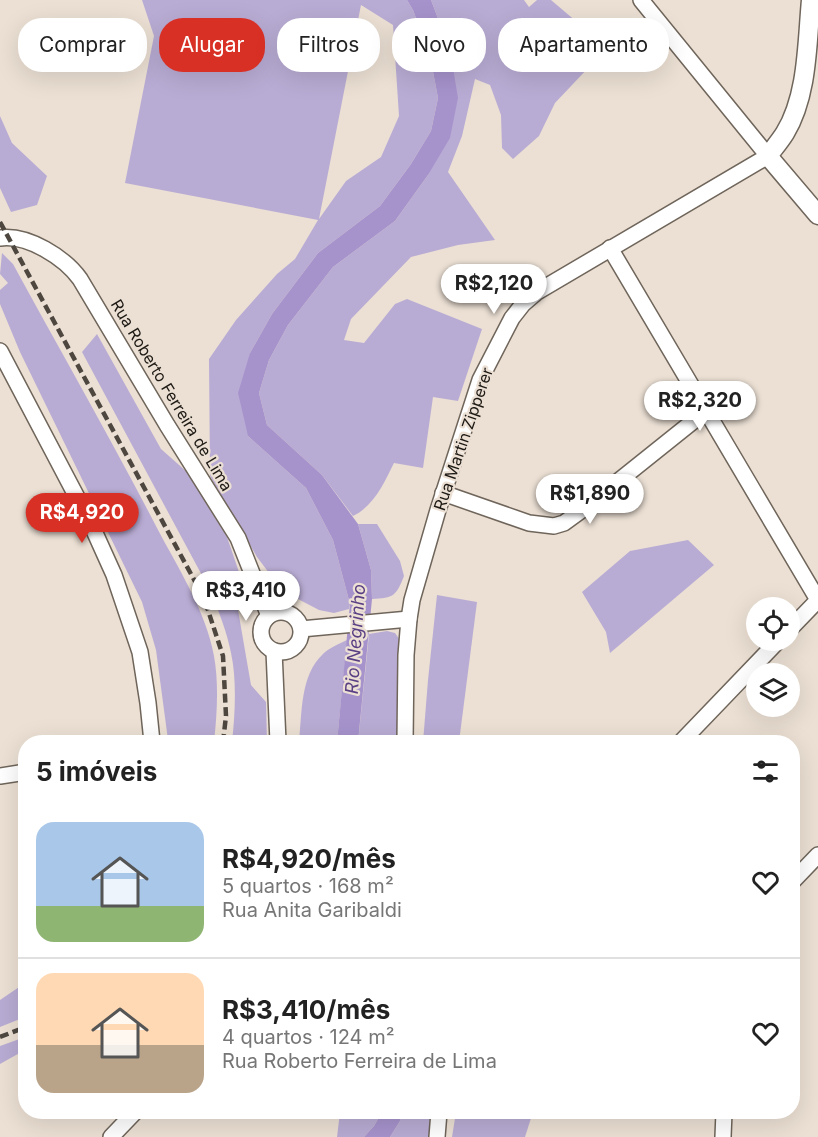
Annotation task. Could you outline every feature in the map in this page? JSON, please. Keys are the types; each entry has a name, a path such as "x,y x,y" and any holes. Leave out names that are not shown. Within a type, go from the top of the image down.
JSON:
{"street":[{"path":"640,0 818,215"},
{"name":"Rua Martin Zipperer","path":"405,735 406,655 412,600 443,493 480,380 512,318 537,292 768,156 785,132 798,101 806,55 811,0"},
{"name":"Rua Roberto Ferreira de Lima","path":"0,238 7,237 51,252 70,266 238,538 269,616"},
{"path":"610,248 818,600 800,619"},
{"path":"0,351 91,524 114,575 140,652 151,735"},
{"path":"443,493 529,523 554,526 564,523 706,411"},
{"path":"276,612 292,615 298,621 301,629 297,645 290,650 274,651 262,639 263,623 276,612"},
{"path":"301,629 409,619"},
{"path":"274,651 278,735"},
{"path":"688,735 768,651"},
{"path":"0,776 18,773"},
{"path":"800,874 818,855"},
{"path":"111,1137 128,1119"},
{"path":"437,1137 438,1119"},
{"path":"723,1137 724,1119"}],"shaded area":[{"path":"142,0 407,0 413,10 416,18 392,18 392,24 361,5 358,18 277,18 277,72 348,72 319,219 346,181 381,157 399,116 396,72 433,72 438,98 431,131 411,164 380,206 318,253 272,314 250,353 248,436 306,488 333,540 350,604 349,609 334,613 319,610 298,599 275,581 257,557 210,476 209,359 236,320 277,274 295,259 318,220 125,183 154,36"},
{"path":"431,0 524,0 529,7 537,0 551,0 572,18 498,18 498,72 584,72 555,103 539,136 513,159 502,148 501,115 490,85 475,79 462,136 448,172 495,240 458,245 411,257 351,319 344,340 364,343 395,304 407,299 482,329 458,401 433,397 423,468 394,463 373,500 353,516 322,475 267,425 259,393 269,360 288,325 333,267 395,221 428,175 446,72 486,72 486,18 438,18"},
{"path":"0,116 12,143 47,176 37,205 11,212 0,188"},
{"path":"2,253 13,264 198,606 210,639 216,667 215,735 167,735 156,650 142,602 20,352 0,304 0,290 8,283 0,274"},
{"path":"97,334 161,449 187,472 227,537 240,575 224,587 238,610 251,685 266,702 267,735 233,735 235,686 231,653 212,594 82,352"},
{"path":"358,524 377,524 400,561 404,576 399,588 390,597 372,599 371,570"},
{"path":"688,540 714,565 610,653 606,632 582,592 630,551"},
{"path":"437,595 477,602 460,735 424,735"},
{"path":"387,631 395,633 400,640 398,735 359,735 369,634"},
{"path":"347,640 338,735 300,735 304,695 310,673 315,663 334,646"},
{"path":"18,988 18,1020 0,1027 0,1000"},
{"path":"18,1040 18,1054 0,1064 0,1046"},
{"path":"339,1119 378,1119 364,1137 337,1137"},
{"path":"400,1119 431,1119 430,1137 390,1137"},
{"path":"455,1119 531,1119 525,1137 452,1137"}],"water":[{"path":"407,0 431,0 438,18 416,18"},
{"name":"Rio Negrinho","path":"433,72 454,72 458,98 450,138 428,175 395,221 333,267 288,325 269,360 259,393 267,425 322,475 358,524 371,570 372,599 359,735 338,735 350,604 333,540 306,488 248,436 238,393 250,353 272,314 318,253 380,206 411,164 431,131 438,98"},
{"path":"378,1119 400,1119 390,1137 364,1137"}],"railway":[{"path":"0,222 204,598 223,656 226,716 224,735"},
{"path":"0,1037 18,1030"}]}
